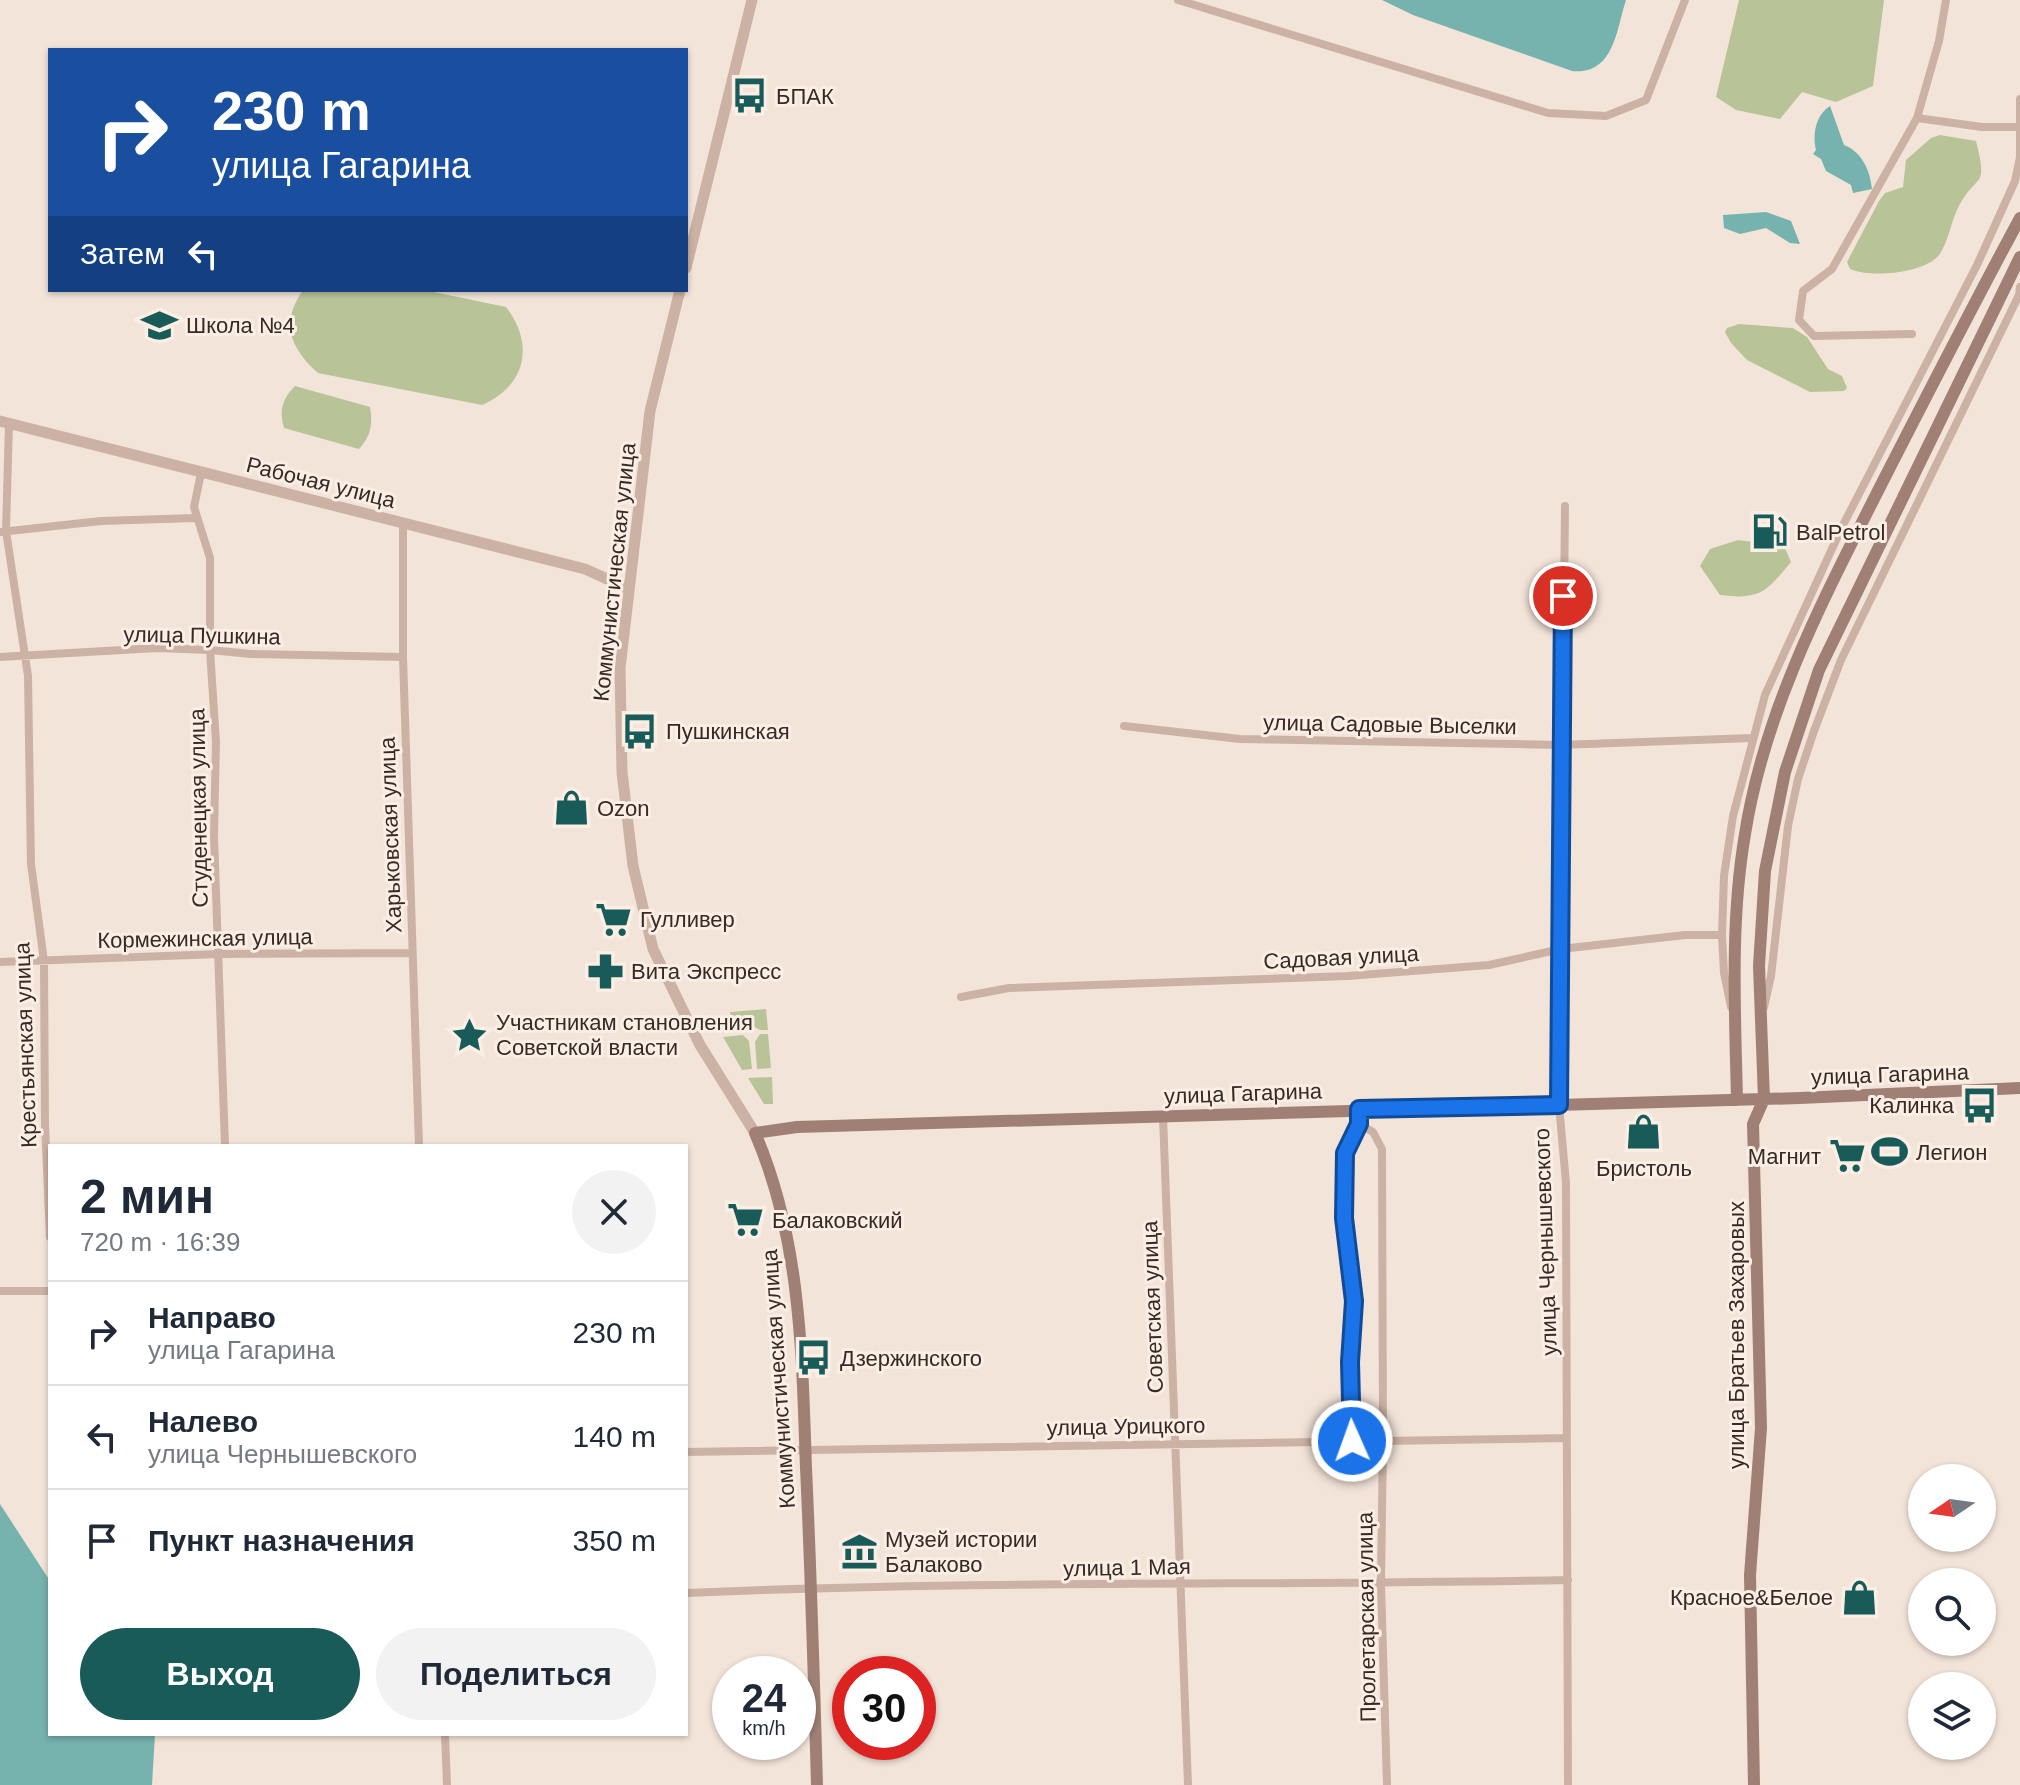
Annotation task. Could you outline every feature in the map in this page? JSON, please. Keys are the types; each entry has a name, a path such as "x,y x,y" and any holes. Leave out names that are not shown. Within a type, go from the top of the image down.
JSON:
{"main road":[{"path":"1753,1124 1737,1100 1735,933 1743,847 1772,723 1790,674 1853,541 2020,218"},
{"path":"1764,1099 1759,966 1765,871 1785,772 1798,726 1819,670 2020,257"},
{"name":"улица Гагарина","path":"755,1133 797,1127 1737,1100 2020,1088"},
{"name":"улица Братьев Захаровых","path":"1754,1785 1750,1575 1761,1428 1753,1124 1764,1099"},
{"name":"Коммунистическая улица","path":"755,1133 776,1186 791,1252 799,1320 817,1785"}],"street":[{"path":"688,260 752,0"},
{"path":"1178,0 1548,113 1606,116 1646,100 1685,0"},
{"path":"1912,334 1814,336 1799,320 1803,291 1832,269 1917,118 1939,41 1946,0"},
{"path":"1735,1019 1724,973 1724,876 1733,816 1765,695 1882,448 1977,265 2015,181 2020,157 2020,99"},
{"path":"1917,118 1982,127 2020,127"},
{"path":"1977,265 2003,250"},
{"path":"1760,1019 1771,976 1780,875 1788,826 1798,779 1814,731 1847,646 2020,295 2020,287"},
{"name":"Коммунистическая улица","path":"680,292 650,411 620,668 619,715 628,835 653,949 700,1045 755,1133"},
{"name":"Рабочая улица","path":"4,422 585,569 629,589"},
{"name":"Крестьянская улица","path":"4,422 3,531 28,676 31,864 44,961 48,1192"},
{"name":"Студенецкая улица","path":"201,473 194,497 195,518 207,543 210,558 210,650 216,742 214,836 225,1144"},
{"name":"улица Чернышевского","path":"1565,506 1560,745 1559,1105 1566,1183 1568,1785"},
{"path":"3,531 101,521 195,518"},
{"name":"Харьковская улица","path":"403,523 403,657 419,1144"},
{"name":"улица Пушкина","path":"0,657 157,648 251,654 403,657"},
{"name":"улица Садовые Выселки","path":"1124,726 1240,739 1560,745 1752,738"},
{"name":"Садовая улица","path":"961,997 1009,988 1348,976 1489,965 1561,949 1685,935 1722,935"},
{"name":"Кормежинская улица","path":"0,962 220,954 411,953"},
{"path":"1352,1441 1350,1362 1354,1301 1344,1218 1345,1153 1359,1124 1359,1109"},
{"name":"Советская улица","path":"1163,1116 1188,1785"},
{"name":"Пролетарская улица","path":"1359,1124 1373,1132 1382,1149 1381,1584 1387,1785"},
{"path":"0,1291 48,1291"},
{"name":"улица Урицкого","path":"688,1452 1567,1438"},
{"name":"улица 1 Мая","path":"688,1593 811,1588 1568,1580"},
{"path":"445,1736 447,1785"}],"green space":[{"path":"1739,0 1884,0 1873,86 1836,102 1802,92 1780,119 1736,110 1716,97"},
{"path":"1940,135 1976,141 1981,175 1958,208 1939,255 1909,270 1883,274 1850,269 1847,262 1879,201 1885,193 1903,187 1906,160 1931,138"},
{"path":"302,292 434,292 506,307 521,335 521,363 508,387 482,405 318,373 301,354 291,334 290,324"},
{"path":"1739,324 1793,328 1807,337 1828,369 1842,376 1847,388 1844,391 1810,392 1747,360 1725,332 1727,328"},
{"path":"295,386 370,407 370,430 359,449 284,428 283,406"},
{"path":"1738,540 1784,546 1791,562 1762,592 1745,596 1720,595 1700,566 1710,549"},
{"path":"766,1009 768,1030 760,1030 749,1024 742,1031 723,1033 722,1028 732,1026 730,1012"},
{"path":"760,1034 768,1034 771,1068 757,1069 755,1042"},
{"path":"743,1035 749,1041 752,1069 742,1070 723,1037"},
{"path":"772,1077 773,1104 764,1104 748,1078"}],"water":[{"path":"1382,0 1626,0 1616,37 1605,58 1597,66 1572,71 1413,15"},
{"path":"1830,106 1844,145 1856,152 1864,162 1872,189 1853,193 1851,185 1826,171 1821,159 1813,154 1816,150 1816,125 1821,114"},
{"path":"1766,212 1791,221 1800,244 1790,243 1766,228 1740,234 1724,228 1723,215"},
{"path":"0,1504 48,1578 48,1736 155,1736 152,1785 0,1785"}],"place":[{"name":"БПАК","path":"750,96"},
{"name":"Школа №4","path":"160,325"},
{"name":"BalPetrol","path":"1770,532"},
{"name":"Пушкинская","path":"640,731"},
{"name":"Ozon","path":"571,808"},
{"name":"Гулливер","path":"614,919"},
{"name":"Вита Экспресс","path":"605,971"},
{"name":"Участникам становления Советской власти","path":"470,1035"},
{"name":"Калинка","path":"1980,1105"},
{"name":"Бристоль","path":"1644,1132"},
{"name":"Легион","path":"1890,1152"},
{"name":"Магнит","path":"1847,1156"},
{"name":"Балаковский","path":"746,1220"},
{"name":"Дзержинского","path":"814,1358"},
{"name":"Музей истории Балаково","path":"859,1552"},
{"name":"Красное&Белое","path":"1859,1597"}],"route":[{"path":"1352,1441 1350,1362 1354,1301 1344,1218 1345,1153 1359,1124 1359,1109 1559,1105 1563,596"}]}
